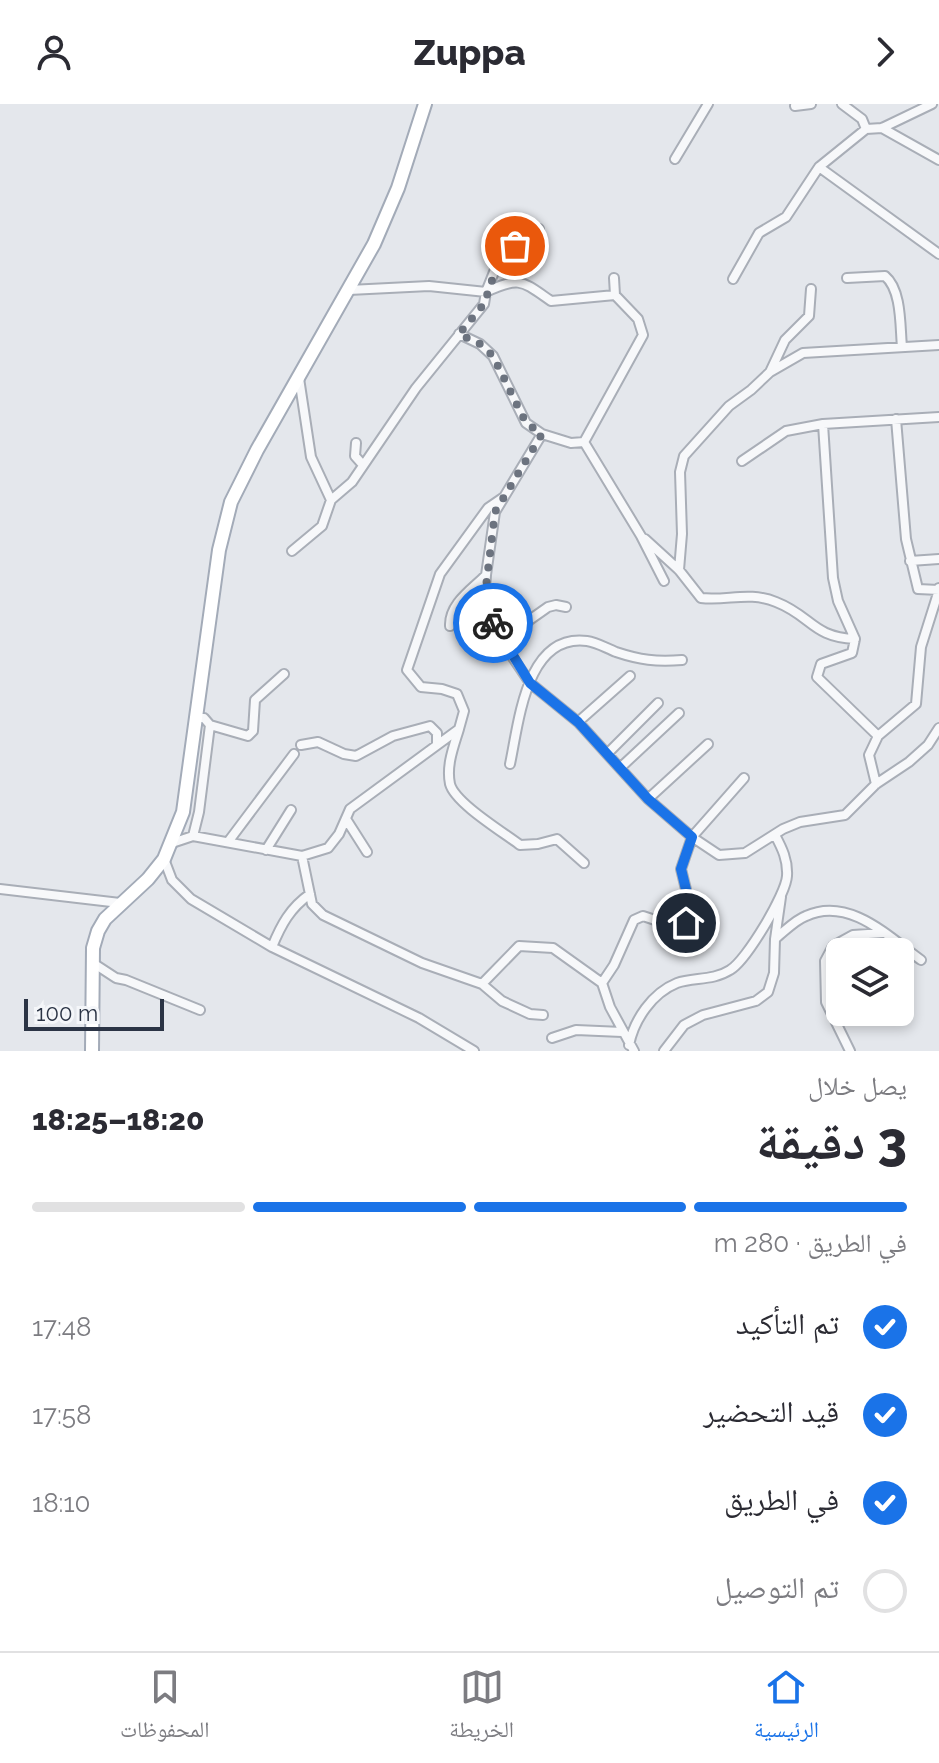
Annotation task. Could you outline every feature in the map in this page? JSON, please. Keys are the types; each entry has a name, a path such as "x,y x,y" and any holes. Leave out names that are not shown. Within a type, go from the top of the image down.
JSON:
{"main road":[{"path":"92,1051 93,948 98,931 120,903 148,879 164,859 183,812 224,524 231,502 257,450 374,244 398,188 425,104"}],"street":[{"path":"675,159 708,104"},
{"path":"795,106 811,104"},
{"path":"842,104 862,119 866,129"},
{"path":"733,279 759,233 786,217 819,167 866,129 882,128 932,104"},
{"path":"882,128 939,160"},
{"path":"819,167 939,254"},
{"path":"292,551 322,526 331,500 352,482 416,388 484,304 500,257 539,229"},
{"path":"847,278 885,276 890,279 902,347"},
{"path":"584,442 643,335 638,319 615,295 614,278"},
{"path":"349,290 429,286 486,292 505,283 524,282 551,301 615,295"},
{"path":"770,372 785,340 809,316 811,289"},
{"path":"459,334 480,344 493,356 526,423 542,434 571,443 584,442"},
{"path":"679,570 682,534 680,472 684,456 729,406 770,372 803,353 939,345"},
{"path":"298,378 311,457 331,500"},
{"path":"742,461 786,431 823,424 939,417"},
{"path":"876,784 869,755 878,736 916,704 921,647 939,589 918,589 910,561 896,419"},
{"path":"823,424 833,578 838,601 855,639 852,653 821,664 817,677 878,736"},
{"path":"542,434 495,512 484,603 501,640 530,683 578,722 648,799 692,837 719,855 745,853 800,822 845,815 876,784 928,745 939,728"},
{"path":"584,442 641,536 664,581"},
{"path":"356,443 355,456 363,465"},
{"path":"505,496 488,508 440,574 407,670 421,687 457,694 464,711 450,762 451,786 459,799 520,845 557,839 584,863"},
{"path":"641,536 679,570 701,598 747,594 774,601 801,614 817,630 834,638 855,639"},
{"path":"910,561 939,559"},
{"path":"450,626 456,604 486,575"},
{"path":"501,640 548,607 566,607"},
{"path":"510,764 535,667 549,652 567,642 588,641 652,662 682,660"},
{"path":"196,718 204,718 210,725 248,736 253,731 257,696 284,674"},
{"path":"578,722 630,676"},
{"path":"607,754 658,703"},
{"path":"620,768 679,713"},
{"path":"193,836 210,725"},
{"path":"301,745 318,742 356,756 393,736 430,726 437,733 437,743"},
{"path":"172,843 193,836 302,856 333,843 350,809 459,729"},
{"path":"648,799 708,744"},
{"path":"228,842 294,754"},
{"path":"602,983 614,965 634,920 643,916 673,926 686,923 692,914 681,869 692,837 744,778"},
{"path":"266,850 291,810"},
{"path":"346,819 367,852"},
{"path":"664,1051 684,1025 703,1015 756,1001 768,992 774,973 775,939 787,877 786,856 775,835"},
{"path":"302,856 312,904 323,915 422,963 482,984 502,1001 530,1014 543,1015"},
{"path":"164,859 172,880 191,899 272,947 419,1018 474,1051"},
{"path":"0,889 120,903"},
{"path":"632,1048 632,1030 654,998 678,983 704,980 730,970 743,960 782,892"},
{"path":"272,947 296,904 310,894"},
{"path":"775,939 804,916 826,909 867,920 921,960"},
{"path":"850,1051 826,1002 825,961 833,946 853,935 884,933"},
{"path":"482,984 519,946 553,948 602,983 632,1048"},
{"path":"93,963 116,978 200,1010"},
{"path":"552,1038 576,1030 622,1032"}],"way so far":[{"path":"493,623 484,603 495,512 542,434 526,423 493,356 480,344 459,334 484,304 500,257 515,246"}],"route":[{"path":"493,623 530,683 578,722 648,799 692,837 681,869 692,914 686,923"}]}
